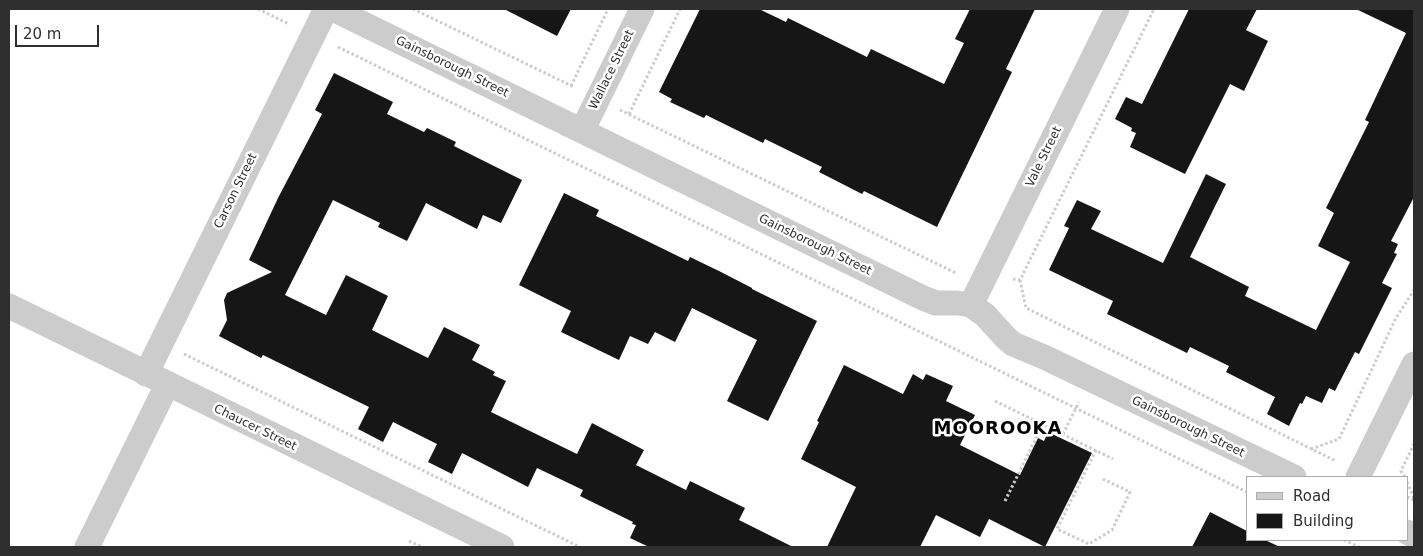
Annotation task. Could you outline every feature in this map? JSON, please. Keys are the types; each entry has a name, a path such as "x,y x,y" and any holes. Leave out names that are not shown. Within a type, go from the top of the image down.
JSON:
{"street":[{"name":"Carson Street","path":"87,547 156,379 162,342 326,9"},
{"name":"Gainsborough Street","path":"333,9 923,298 936,302 971,305 985,315 1014,344 1292,476"},
{"name":"Wallace Street","path":"582,132 642,9"},
{"name":"Vale Street","path":"971,305 1117,9"},
{"name":"Chaucer Street","path":"9,306 502,547"},
{"path":"1358,476 1414,364"}],"path":[{"path":"258,9 292,25"},
{"path":"413,9 577,89"},
{"path":"571,86 608,9"},
{"path":"629,114 680,9"},
{"path":"1154,9 1020,280 1026,308 1329,458"},
{"path":"332,45 1246,492"},
{"path":"613,106 956,273 961,267"},
{"path":"1005,278 1020,280"},
{"path":"1311,449 1339,438 1396,318 1414,290"},
{"path":"162,342 580,547"},
{"path":"1063,434 1081,398"},
{"path":"995,400 1113,459"},
{"path":"1005,501 1043,424"},
{"path":"1404,476 1402,470 1414,444"},
{"path":"1096,450 1058,529 1089,544 1112,530 1130,492 1103,479"},
{"path":"1408,484 1414,499"},
{"path":"409,541 422,547"},
{"path":"1346,541 1359,547"}],"building":[{"path":"504,9 571,9 557,36"},
{"path":"700,9 759,9 786,22 788,18 867,57 871,49 944,84 964,43 955,39 970,9 1035,9 1006,69 1012,72 937,227 864,191 862,194 819,172 822,167 765,139 763,143 706,115 704,118 670,102 672,99 659,92"},
{"path":"1189,9 1257,9 1246,30 1268,41 1244,91 1230,84 1185,174 1130,147 1136,133 1131,131 1132,128 1115,119 1126,97 1142,104"},
{"path":"1356,9 1414,9 1414,197 1391,241 1398,244 1394,253 1397,254 1382,283 1392,288 1359,354 1355,352 1335,391 1329,388 1322,403 1306,396 1302,404 1300,403 1289,426 1267,414 1275,397 1226,372 1229,366 1190,347 1187,353 1107,314 1113,301 1049,270 1069,228 1064,226 1077,200 1101,211 1091,229 1163,263 1206,174 1226,184 1190,257 1249,287 1245,296 1316,330 1350,262 1318,246 1334,213 1326,208 1369,122 1365,120 1406,33"},
{"path":"334,73 393,102 387,114 424,132 427,128 456,142 454,146 522,180 501,223 483,215 477,229 426,203 407,241 378,227 380,223 333,200 285,295 326,315 346,275 388,296 372,330 428,358 444,327 480,345 472,360 495,372 493,375 506,381 491,412 577,454 592,423 644,450 636,465 686,490 690,481 745,508 739,520 793,547 649,547 630,538 636,525 632,524 633,522 580,496 583,490 537,468 528,487 462,453 452,474 428,462 437,444 393,422 383,442 358,429 369,407 263,355 261,358 219,336 227,320 224,300 227,293 272,272 249,260 278,198 322,114 315,110"},
{"path":"564,193 599,210 596,216 688,261 690,257 817,321 768,421 727,401 757,340 692,308 675,342 655,332 648,344 630,336 619,360 561,332 571,311 519,285"},
{"path":"844,365 903,394 913,374 923,380 926,374 953,386 946,401 975,415 960,445 1020,475 1038,438 1044,441 1048,432 1092,453 1045,547 989,519 980,537 936,515 920,547 827,547 856,487 801,459"},
{"path":"1210,512 1246,530 1246,541 1267,541 1280,547 1192,547"}],"district":[{"name":"MOOROOKA","path":"998,429"}]}
